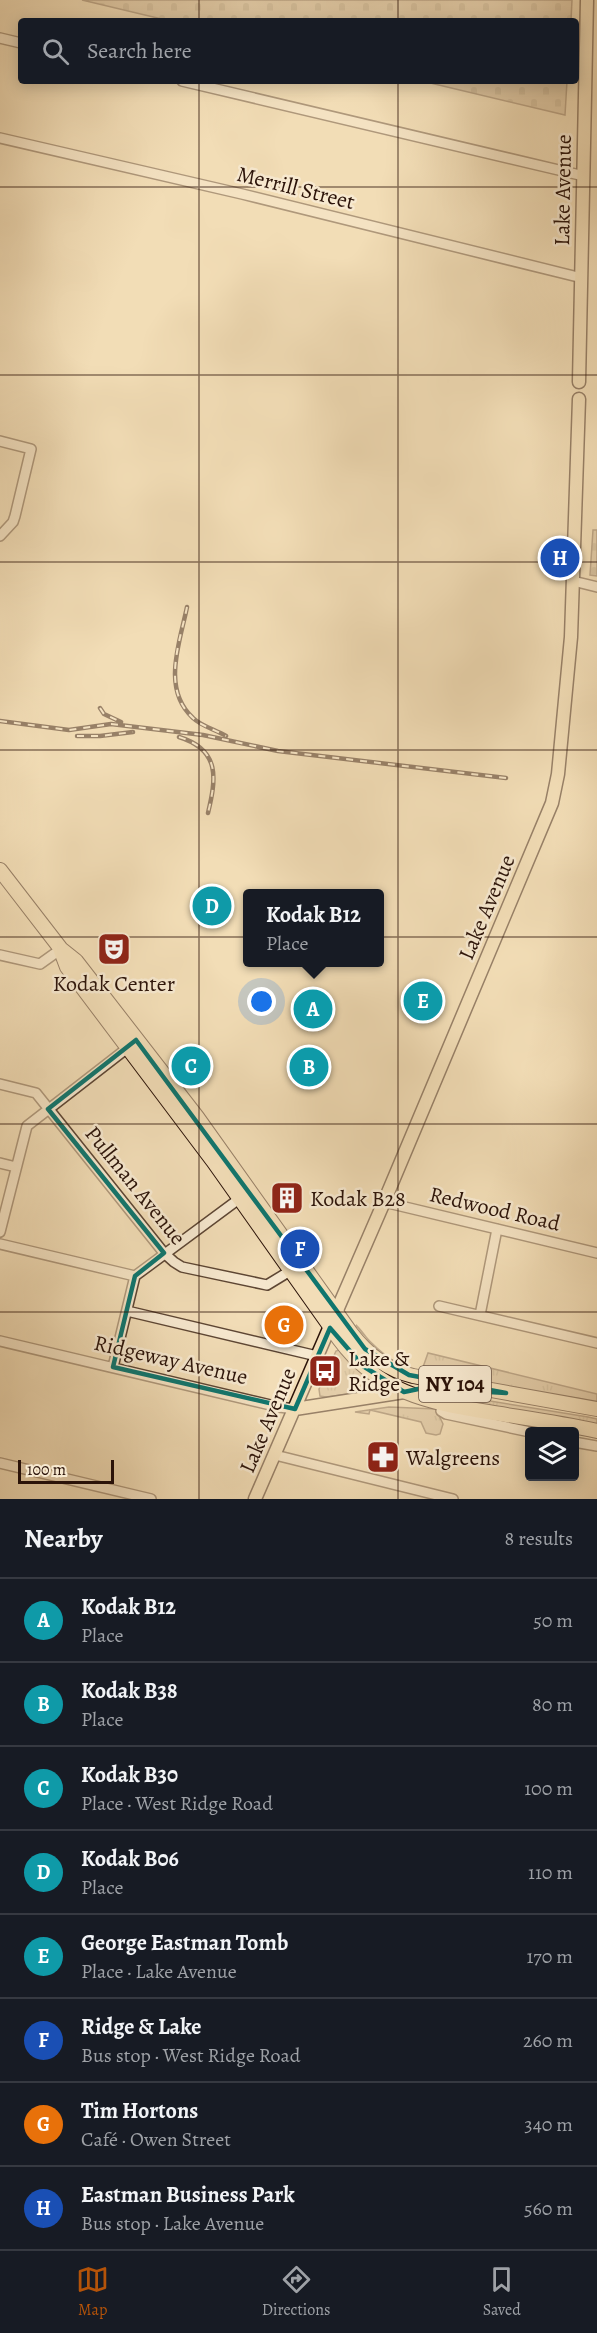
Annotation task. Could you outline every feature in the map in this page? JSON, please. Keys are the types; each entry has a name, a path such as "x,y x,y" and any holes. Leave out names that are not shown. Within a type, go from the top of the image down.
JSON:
{"highway":[{"name":"NY 104","path":"0,870 61,949 76,961 132,1044 245,1195 365,1349 395,1370 418,1378 597,1409"},
{"name":"NY 104","path":"245,1195 290,1271 330,1327 360,1363 381,1380 428,1401 597,1431"},
{"path":"404,1392 423,1388 506,1393"},
{"path":"428,1401 441,1411"}],"main road":[{"name":"Lake Avenue","path":"579,382 587,0"},
{"name":"Lake Avenue","path":"255,1499 384,1202 554,798 569,661 579,399"},
{"name":"Ridgeway Avenue","path":"295,1408 404,1392"}],"street":[{"path":"0,38 18,42"},
{"path":"195,84 584,176"},
{"name":"Merrill Street","path":"0,138 242,194 582,278"},
{"path":"0,441 31,449 13,522 0,536"},
{"path":"573,581 597,587"},
{"path":"0,955 40,964 61,949"},
{"path":"0,1232 26,1128 132,1044"},
{"name":"Pullman Avenue","path":"0,1084 36,1093 164,1253 174,1262 182,1267 267,1285 290,1271"},
{"path":"0,1163 16,1167"},
{"path":"113,1367 135,1276 245,1195"},
{"name":"Redwood Road","path":"384,1202 597,1253"},
{"path":"480,1315 497,1229"},
{"path":"0,1244 135,1276"},
{"path":"439,1306 597,1343"},
{"path":"127,1311 318,1356"},
{"name":"Ridgeway Avenue","path":"0,1341 279,1407 295,1408"},
{"path":"441,1411 525,1431"},
{"path":"579,1443 597,1446"},
{"path":"275,1455 453,1499"},
{"path":"0,1464 152,1499"}],"highlighted area":[{"path":"136,1040 365,1349 409,1375 506,1393 423,1388 404,1392 363,1366 330,1328 295,1409 113,1367 135,1276 164,1253 48,1109"}],"green space":[{"path":"82,0 572,0 571,18 157,18"},
{"path":"435,84 567,84 565,115"},
{"path":"593,530 597,530 597,576 590,575"},
{"path":"366,1337 401,1365 382,1353 371,1343"},
{"path":"339,1350 376,1384 372,1391 320,1396 319,1389 336,1351"},
{"path":"428,1353 597,1394 597,1404 582,1399 421,1375 401,1365 422,1370"},
{"path":"441,1393 588,1417 597,1419 597,1425 421,1394"},
{"path":"389,1407 436,1409 443,1424 440,1434 426,1433 421,1422 370,1410 369,1414 355,1412"}],"railway":[{"path":"187,607 175,665 178,693 183,706 193,718 226,736"},
{"path":"100,708 104,714 121,722"},
{"path":"0,721 69,730 111,724 203,735 278,751 506,778"},
{"path":"77,736 133,732"},
{"path":"179,737 193,743 209,758 212,767 213,789 208,813"}],"place":[{"name":"Eastman Business Park","path":"560,558"},
{"name":"Kodak B06","path":"212,906"},
{"name":"Kodak Center","path":"114,949"},
{"name":"George Eastman Tomb","path":"423,1001"},
{"name":"Kodak B12","path":"313,1009"},
{"name":"Kodak B30","path":"191,1066"},
{"name":"Kodak B38","path":"309,1067"},
{"name":"Kodak B28","path":"287,1198"},
{"name":"Ridge & Lake","path":"300,1249"},
{"name":"Tim Hortons","path":"284,1325"},
{"name":"Lake & Ridge","path":"325,1371"},
{"name":"Walgreens","path":"383,1457"}]}
